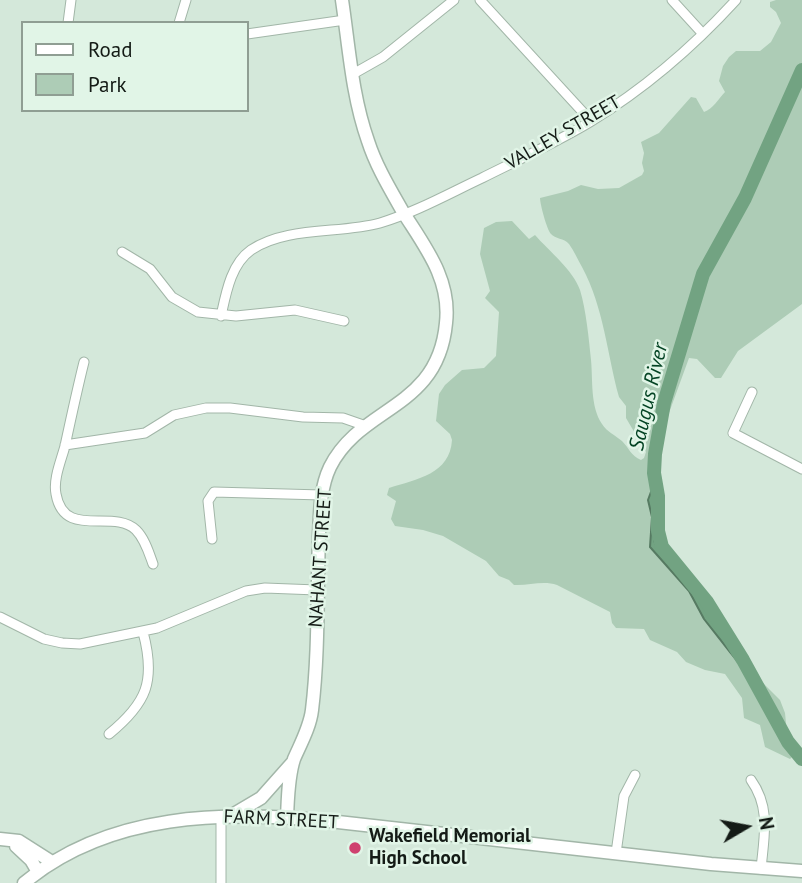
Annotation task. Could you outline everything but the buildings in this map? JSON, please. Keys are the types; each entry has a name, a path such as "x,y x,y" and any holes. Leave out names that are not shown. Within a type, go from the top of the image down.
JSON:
{"main road":[{"name":"NAHANT STREET","path":"280,817 293,762 312,713 322,495 326,478 335,459 351,438 402,402 417,388 437,358 445,333 446,301 431,254 380,170 368,141 353,74 342,0"},
{"name":"NAHANT STREET","path":"225,816 250,806 274,786 293,762"},
{"path":"274,786 271,797 280,817"},
{"name":"FARM STREET","path":"24,883 52,862 96,841 131,829 165,822 225,816 280,817 802,872"},
{"path":"0,839 19,841 52,862"},
{"path":"0,839 21,849 38,872"}],"street":[{"path":"68,21 71,0"},
{"path":"180,21 186,0"},
{"path":"353,74 383,57 454,0"},
{"path":"480,0 592,121"},
{"path":"672,0 703,34"},
{"name":"VALLEY STREET","path":"221,316 232,276 242,258 253,248 287,237 371,225 405,214 440,199 592,121 652,78 703,34 736,0"},
{"path":"248,34 345,20"},
{"path":"122,252 150,269 180,303 198,312 221,316 247,316 295,310 344,321"},
{"path":"84,362 56,489 57,499 63,509 78,520 117,521 130,526 141,536 153,564"},
{"path":"752,392 733,433 802,469"},
{"path":"65,445 145,433 174,415 206,408 343,418 366,426"},
{"path":"212,539 208,500 215,491 322,495"},
{"path":"0,617 44,639 86,644 143,632 182,620 246,591 265,588 317,590"},
{"path":"108,734 130,716 144,695 150,670 143,632"},
{"path":"616,853 624,796 635,775"},
{"path":"751,780 760,792 765,811 761,869"},
{"path":"221,883 225,816"}],"green space":[{"path":"802,0 802,304 738,351 721,378 715,378 697,359 689,358 650,465 653,485 649,496 652,517 650,547 689,591 744,669 757,677 780,700 793,756 790,759 765,747 760,725 744,718 742,698 725,674 686,662 677,652 650,640 644,629 616,628 610,612 557,585 514,585 499,576 486,561 443,536 395,526 391,519 396,501 387,495 389,488 421,478 439,468 445,461 452,440 450,434 436,421 439,394 462,370 484,368 496,356 499,312 485,298 490,291 480,254 484,228 496,222 512,221 529,239 535,235 577,283 586,315 594,401 598,417 604,427 635,456 641,460 644,458 646,452 626,418 626,406 619,397 600,315 589,283 569,244 549,232 540,198 581,185 598,189 619,188 642,175 644,153 641,142 659,133 691,97 696,98 704,112 710,108 725,92 719,81 729,57 736,51 760,51 771,42 781,23 776,12 770,7 770,2"}],"shaded area":[{"path":"652,489 655,503 654,539 660,552 706,606 735,653 757,677 744,669 730,652 704,619 689,591 650,547 652,517 648,500"}],"waterway":[{"name":"Saugus River","path":"802,70 745,198 703,274 664,403 654,473 658,496 658,531 662,547 707,602 743,660 788,742 802,759"}],"place":[{"name":"Wakefield Memorial High School","path":"355,848"}]}
